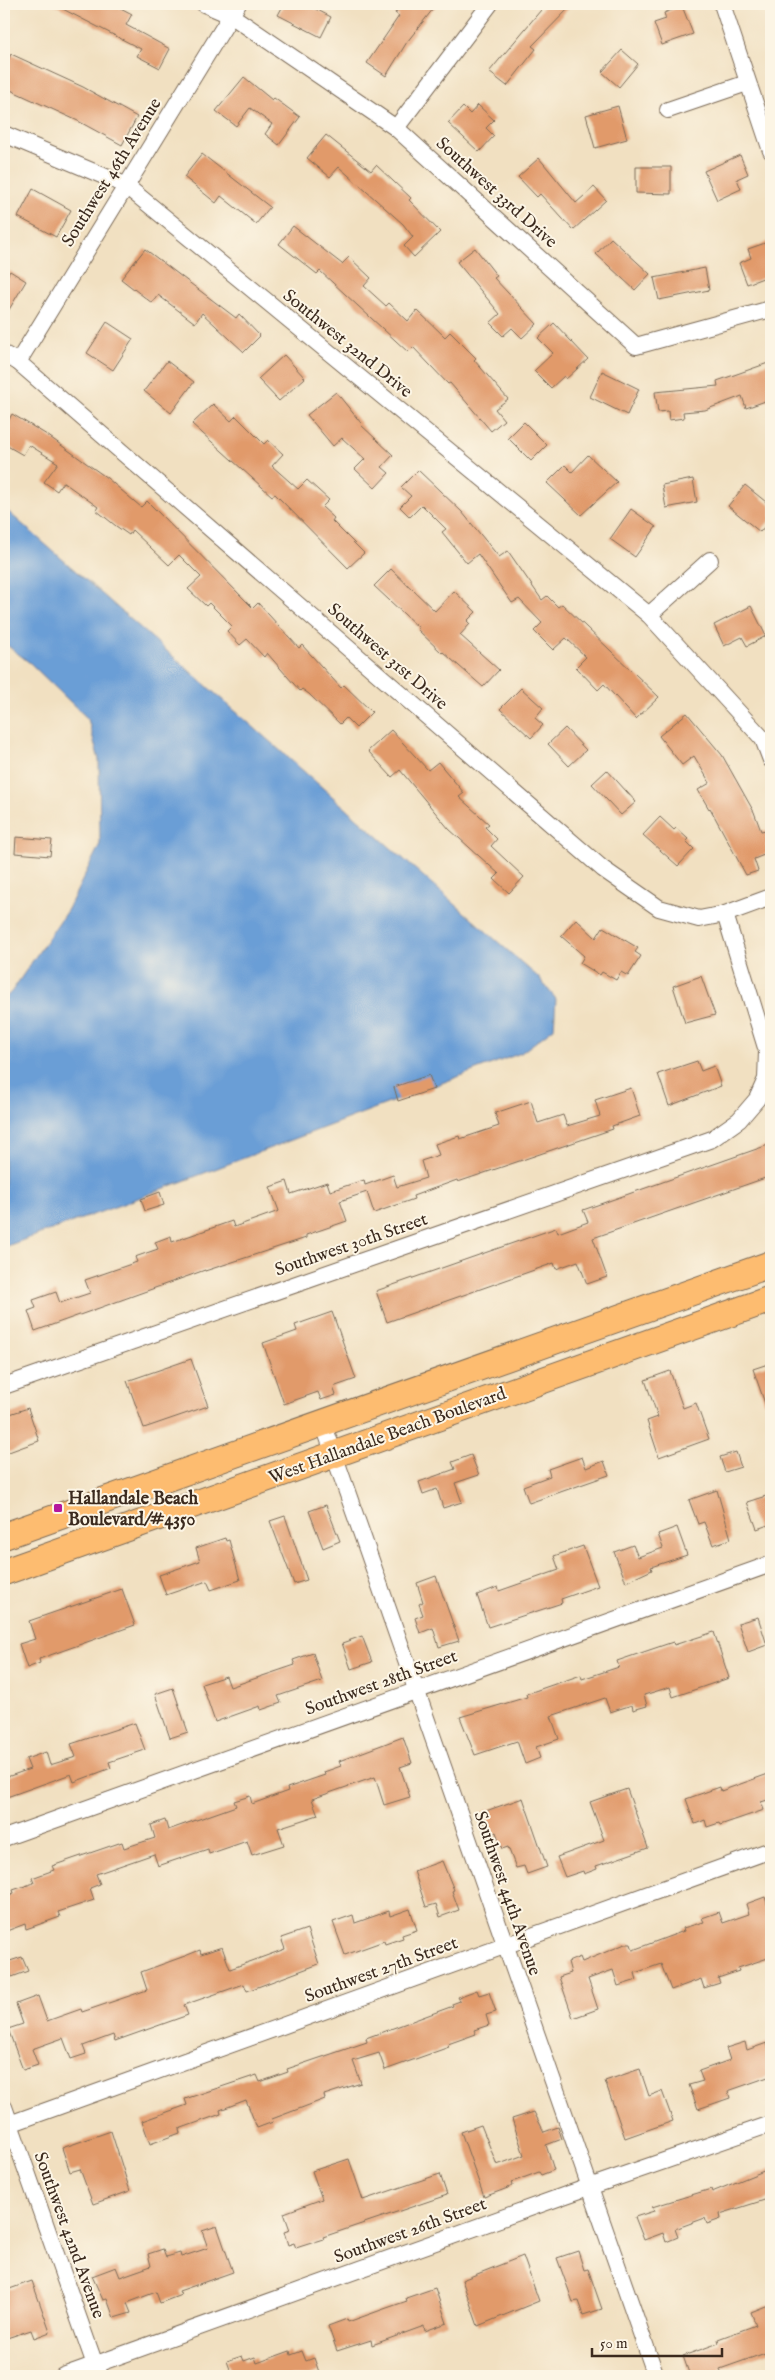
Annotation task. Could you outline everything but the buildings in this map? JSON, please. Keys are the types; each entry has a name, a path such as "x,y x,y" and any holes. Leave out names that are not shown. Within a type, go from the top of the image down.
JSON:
{"main road":[{"name":"West Hallandale Beach Boulevard","path":"4,1536 771,1264"},
{"path":"667,1336 687,1314 771,1284"},
{"name":"West Hallandale Beach Boulevard","path":"4,1572 771,1299"}],"street":[{"name":"Southwest 33rd Drive","path":"204,4 235,10 396,128 636,346 771,309"},
{"path":"396,128 490,4"},
{"path":"722,4 771,150"},
{"name":"Southwest 46th Avenue","path":"11,358 125,185 235,10"},
{"path":"668,110 747,83"},
{"name":"Southwest 32nd Drive","path":"4,134 125,185 648,615 763,739 771,760"},
{"name":"Southwest 31st Drive","path":"11,358 603,869 658,908 699,920 725,914 771,897"},
{"path":"648,615 710,560"},
{"name":"Southwest 30th Street","path":"4,1386 712,1139 739,1120 757,1099 766,1079 767,1051 725,914"},
{"name":"Southwest 44th Avenue","path":"322,1422 656,2376"},
{"name":"Southwest 28th Street","path":"4,1838 771,1564"},
{"name":"Southwest 27th Street","path":"7,2124 771,1850"},
{"name":"Southwest 42nd Avenue","path":"4,2107 7,2124 97,2370"},
{"name":"Southwest 26th Street","path":"63,2376 97,2370 589,2186 771,2124"}],"water":[{"path":"4,508 538,977 556,999 554,1028 521,1053 4,1247 4,999 12,991 68,909 100,844 99,760 88,719 30,663 4,643"}],"place":[{"name":"Hallandale Beach Boulevard/#4350","path":"58,1508"}]}
